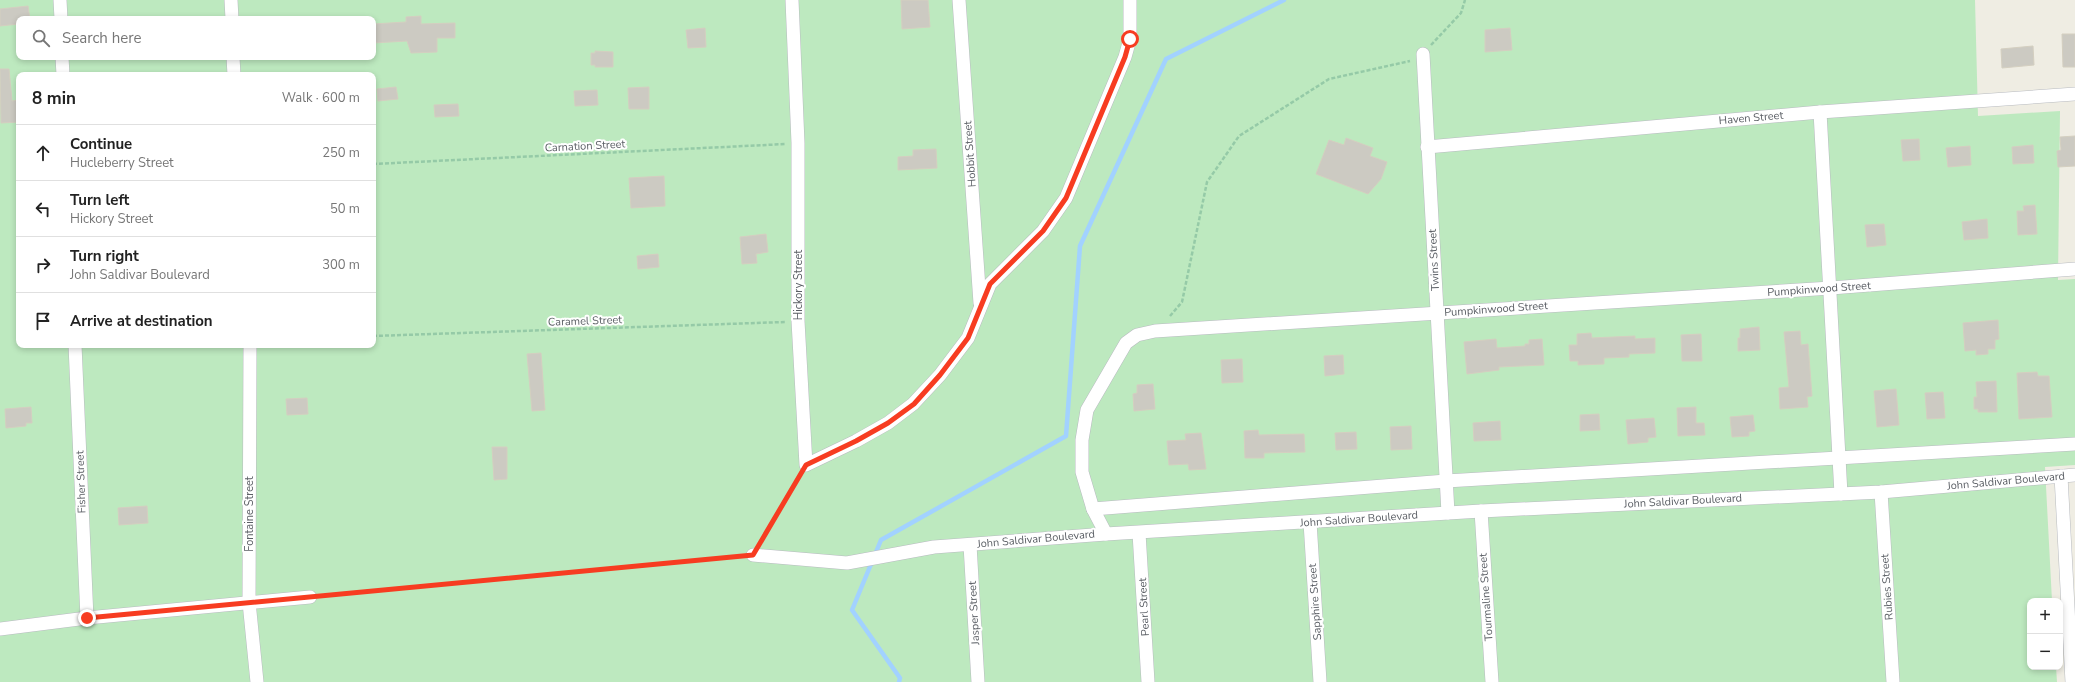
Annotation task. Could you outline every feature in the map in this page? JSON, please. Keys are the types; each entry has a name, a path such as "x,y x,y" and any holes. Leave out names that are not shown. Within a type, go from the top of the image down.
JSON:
{"street":[{"path":"60,0 61,16"},
{"path":"231,0 232,16"},
{"name":"Hickory Street","path":"792,0 798,143 798,321 806,465"},
{"name":"Hobbit Street","path":"959,0 980,308"},
{"path":"806,465 856,441 888,423 914,404 940,375 968,338 990,284 1043,231 1066,198 1125,57 1130,39 1130,0"},
{"name":"Twins Street","path":"1423,54 1448,513"},
{"path":"62,60 63,72"},
{"path":"233,60 234,72"},
{"name":"Haven Street","path":"1427,147 1820,112 2075,94"},
{"path":"1820,112 1831,288 1841,494"},
{"name":"Pumpkinwood Street","path":"1106,534 1093,509 1082,472 1082,440 1087,410 1126,343 1137,335 1155,331 1831,288 2075,269"},
{"name":"Fisher Street","path":"75,348 87,618"},
{"name":"Fontaine Street","path":"250,348 249,602 257,682"},
{"path":"1093,509 1446,481 2075,444"},
{"name":"John Saldivar Boulevard","path":"753,555 847,563 934,547 1106,534 1481,511 1881,492 2075,475"},
{"path":"2061,476 2072,682"},
{"name":"Rubies Street","path":"1881,492 1893,682"},
{"name":"Tourmaline Street","path":"1481,511 1492,682"},
{"name":"Sapphire Street","path":"1310,522 1320,682"},
{"name":"Pearl Street","path":"1139,533 1148,682"},
{"name":"Jasper Street","path":"970,545 978,682"},
{"path":"0,629 87,618 310,597"}],"path":[{"path":"1155,331 1182,302 1207,182 1239,136 1329,79 1419,59 1461,13 1464,0"},
{"name":"Carnation Street","path":"376,164 798,143"},
{"name":"Caramel Street","path":"376,336 798,321"},
{"path":"310,597 753,555 806,465"}],"green space":[{"path":"0,0 1975,0 1978,116 2060,111 2058,280 2075,279 2075,465 2045,467 2052,598 2027,598 2027,670 2056,670 2057,682 0,682"}],"building":[{"path":"901,0 928,0 930,27 902,29"},
{"path":"28,6 30,16 16,16 16,24 0,26 0,9"},
{"path":"421,16 421,24 455,23 455,38 437,38 437,52 411,53 407,41 376,43 376,24 406,22 406,17"},
{"path":"705,28 706,47 688,48 686,30"},
{"path":"1510,28 1512,50 1485,52 1485,30"},
{"path":"2062,34 2075,34 2075,67 2063,67"},
{"path":"2033,46 2034,65 2002,68 2001,49"},
{"path":"595,51 613,52 613,67 595,67 595,65 591,65 591,53 595,53"},
{"path":"0,69 9,69 12,101 16,100 16,122 1,123"},
{"path":"396,87 398,99 378,101 377,89"},
{"path":"649,87 649,109 629,109 628,88"},
{"path":"597,90 598,105 575,106 574,91"},
{"path":"458,104 459,116 435,117 434,105"},
{"path":"2075,136 2075,166 2058,167 2057,151 2061,150 2060,137"},
{"path":"1346,138 1373,148 1370,156 1387,162 1381,179 1368,194 1316,174 1329,140 1344,145"},
{"path":"1919,139 1920,160 1903,161 1901,140"},
{"path":"2033,145 2034,163 2013,164 2012,147"},
{"path":"1970,146 1971,165 1948,167 1946,148"},
{"path":"936,149 937,168 898,170 898,157 913,156 913,150"},
{"path":"664,176 665,206 631,208 629,178"},
{"path":"2035,205 2037,234 2018,235 2017,211 2024,211 2023,206"},
{"path":"1987,219 1988,238 1964,240 1962,222"},
{"path":"1884,224 1886,245 1867,247 1865,225"},
{"path":"766,234 768,252 756,254 757,263 742,264 740,237"},
{"path":"658,254 659,267 638,269 637,256"},
{"path":"1998,320 1999,339 1995,340 1995,349 1988,349 1988,354 1976,355 1976,350 1965,351 1963,323"},
{"path":"1759,327 1760,350 1738,351 1740,329"},
{"path":"1800,331 1801,345 1808,344 1812,396 1807,397 1808,407 1780,409 1779,388 1789,387 1784,332"},
{"path":"1591,333 1592,338 1635,336 1635,339 1655,338 1655,353 1629,354 1629,357 1604,358 1604,364 1578,365 1578,361 1570,361 1569,345 1577,345 1577,334"},
{"path":"1701,334 1702,361 1682,361 1681,335"},
{"path":"1496,339 1497,348 1525,346 1525,344 1529,344 1529,340 1542,339 1544,365 1499,367 1499,370 1467,374 1464,342"},
{"path":"541,353 545,410 532,411 527,354"},
{"path":"1343,355 1344,374 1325,376 1324,356"},
{"path":"1242,359 1243,382 1222,383 1221,360"},
{"path":"2037,372 2038,376 2049,376 2052,417 2019,419 2017,373"},
{"path":"1996,381 1997,412 1978,412 1978,409 1974,409 1974,397 1977,397 1976,382"},
{"path":"1153,384 1155,409 1134,411 1133,394 1137,393 1137,385"},
{"path":"1896,389 1899,425 1877,427 1874,391"},
{"path":"1943,392 1945,418 1927,419 1925,393"},
{"path":"307,398 308,414 287,415 286,399"},
{"path":"31,407 32,423 26,423 26,426 6,428 5,409"},
{"path":"1696,407 1696,423 1704,423 1705,435 1678,436 1677,408"},
{"path":"1599,414 1600,430 1580,431 1580,415"},
{"path":"1753,415 1755,431 1749,432 1749,436 1732,437 1730,417"},
{"path":"1654,418 1656,437 1648,438 1648,442 1628,444 1626,420"},
{"path":"1500,421 1501,440 1474,441 1473,423"},
{"path":"1411,426 1412,449 1391,450 1390,427"},
{"path":"1258,430 1259,435 1304,434 1305,452 1264,453 1264,458 1245,458 1244,431"},
{"path":"1356,432 1357,449 1336,450 1335,433"},
{"path":"1201,433 1206,469 1189,470 1188,464 1169,465 1167,441 1186,440 1185,434"},
{"path":"492,447 507,447 507,479 494,480"},
{"path":"147,506 148,523 119,525 118,508"}],"waterway":[{"path":"899,682 900,678 852,610 881,540 1066,436 1080,246 1166,59 1284,0"}],"route":[{"path":"87,618 753,555 806,465 856,441 888,423 914,404 940,375 968,338 990,284 1043,231 1066,198 1125,57 1130,39"}]}
